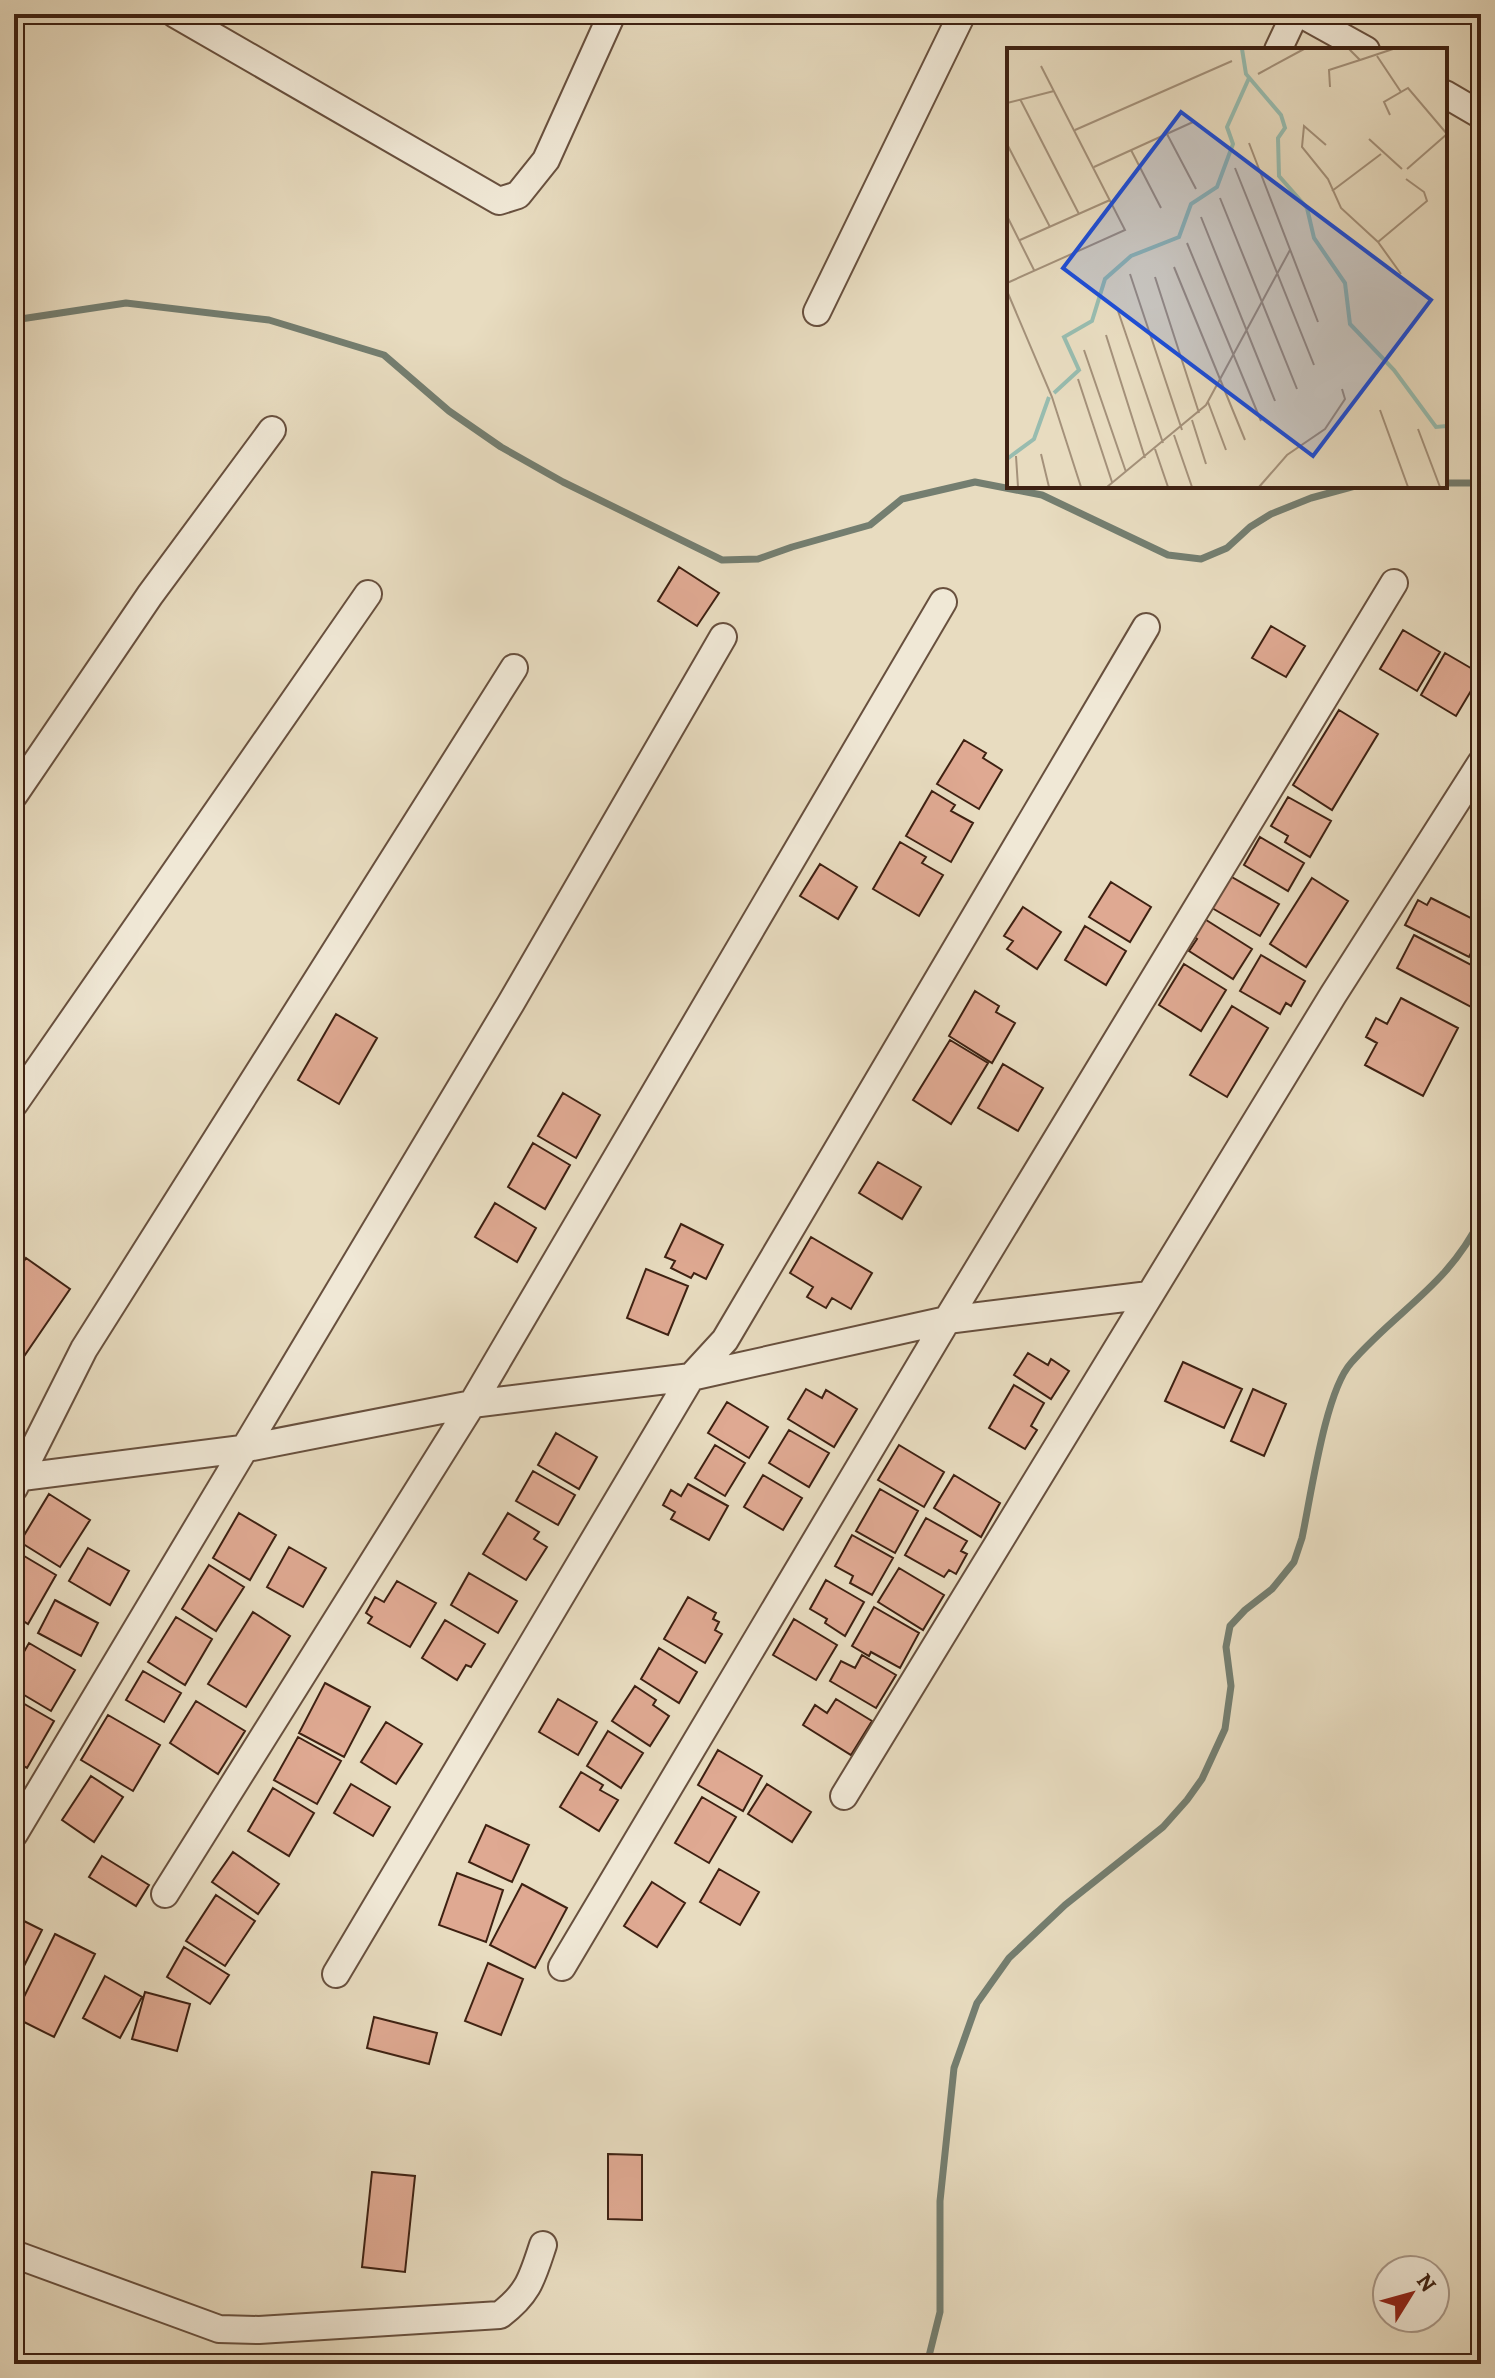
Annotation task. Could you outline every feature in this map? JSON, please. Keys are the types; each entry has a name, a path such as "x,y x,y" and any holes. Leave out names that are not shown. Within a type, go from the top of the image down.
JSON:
{"street":[{"path":"175,14 499,201 518,195 546,160 612,14"},
{"path":"817,312 962,14"},
{"path":"1279,48 1295,14"},
{"path":"1301,14 1362,48"},
{"path":"1447,95 1481,115"},
{"path":"14,795 150,595 272,430"},
{"path":"562,1967 947,1320 1394,583"},
{"path":"14,1104 368,594"},
{"path":"165,1894 472,1404 943,602"},
{"path":"336,1974 691,1377 725,1340 1146,627"},
{"path":"14,1834 511,1003 723,637"},
{"path":"16,1481 84,1349 514,668"},
{"path":"844,1796 1333,995 1481,763"},
{"path":"16,1481 242,1449 472,1404 691,1377 947,1320 1149,1295"},
{"path":"14,2254 219,2329 259,2330 500,2315 515,2305 528,2288 543,2245"}],"building":[{"path":"679,567 719,593 697,626 658,601"},
{"path":"1271,626 1305,646 1286,677 1252,658"},
{"path":"1403,630 1440,652 1417,691 1380,669"},
{"path":"1445,653 1481,674 1456,716 1421,695"},
{"path":"1339,710 1378,734 1332,810 1293,785"},
{"path":"964,740 986,753 983,758 1002,770 979,809 937,784"},
{"path":"932,791 955,805 951,811 973,823 951,862 906,836"},
{"path":"1288,797 1331,821 1310,857 1285,842 1288,836 1271,826"},
{"path":"1260,837 1304,863 1288,891 1244,865"},
{"path":"900,842 926,857 922,863 943,875 919,916 873,889"},
{"path":"820,864 857,887 838,919 800,896"},
{"path":"1230,876 1279,904 1260,936 1212,908"},
{"path":"1312,878 1348,901 1306,967 1270,944"},
{"path":"1111,882 1151,907 1130,942 1089,917"},
{"path":"1431,898 1481,923 1481,933 1469,957 1405,925 1418,900 1427,905"},
{"path":"1023,907 1061,932 1037,969 1007,949 1013,941 1004,936"},
{"path":"1203,918 1252,949 1233,979 1189,951 1197,939 1193,936"},
{"path":"1085,926 1126,951 1106,985 1065,960"},
{"path":"1414,935 1481,970 1481,986 1471,1007 1397,968"},
{"path":"1261,955 1305,981 1291,1006 1286,1003 1280,1014 1240,991"},
{"path":"1184,964 1226,990 1201,1031 1159,1005"},
{"path":"975,991 999,1006 996,1012 1015,1023 992,1063 949,1036"},
{"path":"1401,998 1458,1028 1423,1096 1365,1065 1377,1043 1366,1037 1376,1018 1387,1024"},
{"path":"1232,1006 1268,1028 1227,1097 1190,1075"},
{"path":"336,1014 377,1038 339,1104 298,1080"},
{"path":"950,1040 988,1063 951,1124 913,1100"},
{"path":"1003,1064 1043,1088 1018,1131 978,1108"},
{"path":"563,1093 600,1115 576,1158 538,1136"},
{"path":"533,1143 570,1165 545,1209 508,1187"},
{"path":"878,1162 921,1187 902,1219 859,1193"},
{"path":"495,1203 536,1228 517,1262 475,1237"},
{"path":"681,1224 723,1245 706,1279 694,1273 691,1278 671,1268 675,1261 665,1257"},
{"path":"811,1237 872,1273 851,1309 832,1298 826,1308 807,1297 813,1287 790,1273"},
{"path":"26,1258 70,1289 14,1371 14,1276"},
{"path":"646,1269 688,1286 668,1335 627,1318"},
{"path":"1028,1353 1048,1365 1051,1359 1069,1371 1051,1399 1014,1375"},
{"path":"1183,1362 1242,1389 1224,1428 1165,1401"},
{"path":"1014,1385 1044,1403 1031,1426 1037,1430 1025,1449 989,1428"},
{"path":"806,1389 822,1398 826,1390 857,1409 834,1447 788,1419"},
{"path":"1253,1389 1286,1404 1264,1456 1231,1441"},
{"path":"727,1402 768,1427 749,1458 708,1433"},
{"path":"789,1430 829,1453 809,1487 769,1463"},
{"path":"556,1433 597,1457 579,1489 538,1465"},
{"path":"715,1445 745,1463 725,1496 695,1478"},
{"path":"899,1445 944,1472 924,1507 878,1480"},
{"path":"533,1471 575,1495 558,1525 516,1501"},
{"path":"763,1475 802,1498 783,1530 744,1507"},
{"path":"954,1475 1000,1503 981,1537 934,1508"},
{"path":"688,1484 728,1506 709,1540 671,1519 675,1512 663,1505 671,1490 681,1496"},
{"path":"880,1489 918,1511 895,1553 856,1531"},
{"path":"49,1494 90,1520 60,1567 20,1542"},
{"path":"239,1513 276,1535 250,1580 213,1558"},
{"path":"508,1513 539,1532 534,1539 547,1547 526,1580 483,1554"},
{"path":"926,1518 967,1541 961,1551 967,1554 956,1574 949,1570 944,1577 905,1555"},
{"path":"852,1535 893,1558 872,1595 850,1583 853,1576 835,1566"},
{"path":"289,1547 326,1568 303,1607 267,1587"},
{"path":"88,1548 129,1571 110,1605 69,1581"},
{"path":"14,1550 56,1575 28,1624 14,1615"},
{"path":"209,1565 244,1587 216,1631 182,1609"},
{"path":"899,1568 944,1595 923,1630 878,1602"},
{"path":"469,1573 517,1601 498,1633 451,1605"},
{"path":"826,1580 864,1602 845,1636 825,1623 827,1619 810,1609"},
{"path":"397,1581 436,1603 410,1647 368,1623 372,1617 366,1613 375,1597 384,1602"},
{"path":"688,1597 716,1613 713,1619 719,1622 715,1630 722,1634 705,1663 664,1639"},
{"path":"55,1600 98,1623 81,1656 38,1633"},
{"path":"874,1607 919,1633 900,1668 871,1652 869,1656 852,1646"},
{"path":"253,1612 290,1636 246,1707 208,1684"},
{"path":"176,1617 212,1639 185,1685 148,1662"},
{"path":"794,1619 837,1645 816,1680 773,1655"},
{"path":"445,1620 485,1644 471,1667 466,1665 457,1680 422,1658"},
{"path":"29,1643 75,1670 51,1711 14,1689 14,1669"},
{"path":"659,1648 697,1672 679,1703 641,1679"},
{"path":"862,1655 896,1675 876,1708 830,1681 841,1661 855,1668"},
{"path":"143,1671 181,1693 164,1722 126,1700"},
{"path":"325,1683 370,1707 344,1757 299,1733"},
{"path":"635,1686 656,1700 653,1705 669,1716 650,1746 612,1721"},
{"path":"14,1698 54,1721 27,1768 14,1761"},
{"path":"558,1699 597,1722 578,1755 539,1732"},
{"path":"836,1699 872,1721 851,1755 803,1725 815,1705 827,1713"},
{"path":"196,1701 245,1731 218,1774 170,1743"},
{"path":"108,1715 160,1745 133,1791 81,1760"},
{"path":"386,1722 422,1744 396,1784 361,1762"},
{"path":"608,1731 643,1753 621,1788 587,1766"},
{"path":"298,1737 341,1761 317,1804 274,1780"},
{"path":"718,1750 762,1776 743,1811 698,1785"},
{"path":"581,1772 603,1785 600,1790 618,1800 599,1831 560,1807"},
{"path":"91,1776 123,1797 94,1842 62,1820"},
{"path":"351,1784 390,1807 373,1836 334,1813"},
{"path":"767,1784 811,1812 792,1842 748,1814"},
{"path":"273,1788 314,1813 289,1856 248,1831"},
{"path":"702,1797 736,1817 709,1863 675,1843"},
{"path":"486,1825 529,1845 512,1882 469,1862"},
{"path":"233,1852 279,1884 258,1914 212,1882"},
{"path":"102,1856 149,1885 136,1906 89,1877"},
{"path":"719,1869 759,1892 740,1925 700,1902"},
{"path":"457,1873 503,1890 486,1942 439,1925"},
{"path":"652,1882 685,1903 657,1947 624,1926"},
{"path":"522,1884 567,1908 535,1968 490,1945"},
{"path":"216,1895 255,1921 225,1966 186,1941"},
{"path":"14,1916 42,1930 14,1986"},
{"path":"55,1934 95,1954 54,2037 14,2017"},
{"path":"184,1947 229,1975 210,2004 167,1977"},
{"path":"488,1963 523,1979 501,2035 465,2021"},
{"path":"105,1976 142,1997 120,2038 83,2018"},
{"path":"145,1992 190,2004 177,2051 132,2039"},
{"path":"374,2017 437,2033 429,2064 367,2048"},
{"path":"608,2154 642,2155 642,2220 608,2219"},
{"path":"372,2172 415,2176 405,2272 362,2267"}],"waterway":[{"path":"14,320 126,303 269,320 384,355 449,411 501,447 563,482 722,560 758,559 870,525 902,499 975,482 1042,495 1168,555 1201,559 1227,548 1250,527 1271,514 1348,488"},
{"path":"1447,483 1481,483"},
{"path":"927,2364 940,2312 940,2201 954,2068 977,2003 1009,1958 1065,1905 1163,1827 1202,1779 1225,1729 1231,1686 1226,1647 1230,1626 1272,1589 1294,1562 1302,1538 1326,1420 1342,1377 1369,1344 1438,1280 1468,1242 1481,1218"}]}
